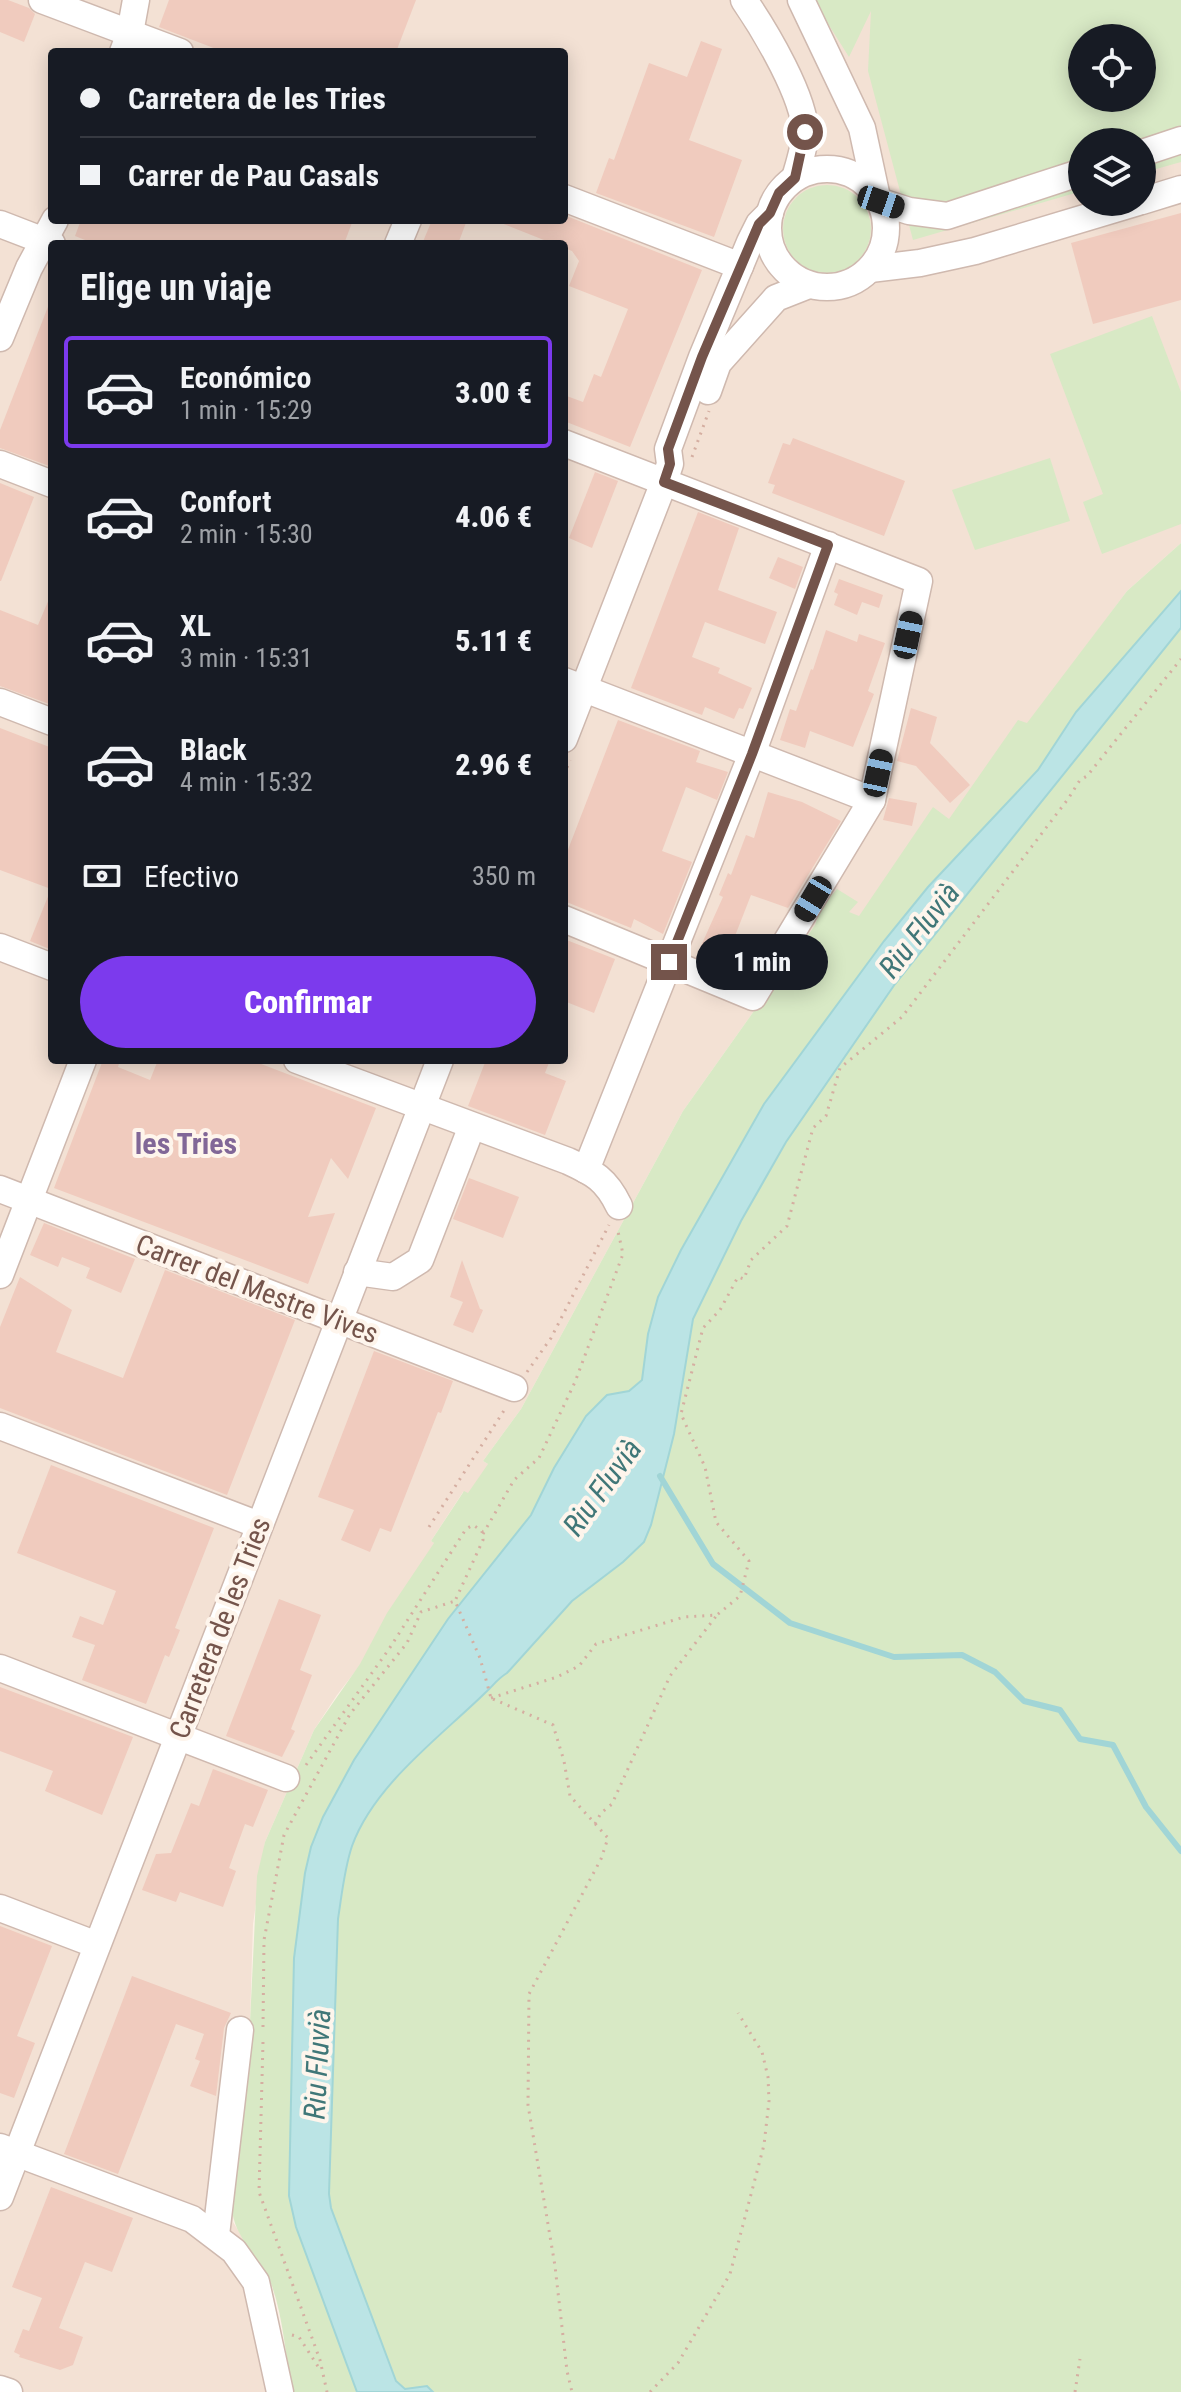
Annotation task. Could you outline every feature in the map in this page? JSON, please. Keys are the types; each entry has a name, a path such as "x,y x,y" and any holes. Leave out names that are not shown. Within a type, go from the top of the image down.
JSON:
{"street":[{"path":"42,0 127,43 156,48"},
{"path":"127,43 136,0"},
{"path":"744,0 790,79 801,109 805,132 795,178"},
{"path":"801,0 862,128 878,198 887,230 879,258 870,269 848,284 809,285 787,272 772,251 768,226 770,213 779,193 795,178 809,171 839,169 853,174 878,198 909,211 947,216 1068,177"},
{"path":"1156,148 1181,140"},
{"path":"1156,196 1181,189"},
{"path":"568,200 740,266"},
{"path":"568,717 574,685 667,473 668,449 702,357 759,224 770,213"},
{"path":"870,269 920,263 975,251 1090,216"},
{"path":"0,224 50,235 29,268 0,338"},
{"path":"667,473 683,457 718,363 776,298 809,285"},
{"path":"568,444 667,473 828,545 919,581 872,800 753,997 568,921"},
{"path":"0,464 48,482"},
{"path":"586,1170 752,754 828,545"},
{"path":"574,685 872,800"},
{"path":"0,702 48,720"},
{"path":"0,947 48,965"},
{"path":"0,1275 81,1064"},
{"path":"308,1064 597,1175 610,1188 616,1211"},
{"name":"Carretera de les Tries","path":"0,2197 8,2150 97,1945 438,1064"},
{"path":"357,1272 393,1277 420,1260 472,1126"},
{"name":"Carrer del Mestre Vives","path":"0,1189 514,1388"},
{"path":"0,1426 259,1525"},
{"path":"0,1668 286,1778"},
{"path":"0,1908 97,1945"},
{"path":"216,2235 251,2029"},
{"path":"8,2150 192,2219 234,2251 256,2282 280,2392"},
{"path":"0,2389 9,2392"}],"path":[{"path":"595,1824 601,1813 612,1804 670,1676 717,1615 740,1596 749,1561 716,1522 705,1467 681,1414 703,1328 720,1310 738,1277 744,1279 751,1260 787,1226 813,1128 826,1116 840,1068 902,1017 1080,780 1087,776 1181,659"},
{"path":"491,1698 480,1658 455,1601 482,1536 514,1480 539,1458 575,1382 623,1254 616,1211"},
{"path":"286,1778 302,1771 389,1649 466,1529 473,1525 482,1531 482,1536"},
{"path":"251,2029 284,1835 350,1714 407,1643 421,1612 455,1601"},
{"path":"491,1698 557,1677 579,1666 596,1644 684,1617 717,1615"},
{"path":"491,1698 553,1725 570,1796 608,1838 601,1859 529,1994 528,2105 572,2392"},
{"path":"650,2392 678,2363 730,2274 764,2145 769,2101 768,2077 762,2052 738,2013"},
{"path":"263,2043 259,2192 327,2392"},
{"path":"289,2335 299,2337 323,2374"},
{"path":"1075,2392 1080,2359"}],"shaded area":[{"path":"0,0 1181,0 1181,543 1127,591 883,919 848,934 821,908 815,925 683,1111 521,1409 483,1461 507,1475 490,1507 463,1492 431,1541 444,1549 314,1730 265,1842 253,1924 250,2022 233,2222 271,2283 293,2392 0,2392"}],"green space":[{"path":"813,0 1181,0 1181,162 1156,169 1156,128 1068,128 1068,195 913,240 868,71 871,11 849,57"},
{"path":"827,185 844,189 858,198 867,212 871,229 867,246 858,260 844,269 827,273 810,269 796,260 787,246 783,229 787,212 796,198 810,189"},
{"path":"1152,316 1181,392 1181,524 1102,554 1083,502 1103,494 1050,354"},
{"path":"1050,458 1070,521 975,550 952,490"},
{"path":"1181,543 1181,591 1076,712 1061,734 1181,609 1181,2392 293,2392 272,2286 238,2230 232,2208 250,2022 257,1876 265,1842 314,1730 360,1664 387,1613 434,1543 431,1541 464,1491 468,1493 488,1464 483,1461 521,1409 683,1111 815,925 821,908 837,889 858,902 849,912 859,916 933,807 949,819 1018,720 1027,723 1127,591"}],"water":[{"name":"Riu Fluvià","path":"1181,591 1181,628 895,984 786,1142 741,1221 693,1319 674,1434 644,1542 572,1601 507,1673 410,1763 362,1824 349,1855 338,1919 329,2194 331,2208 396,2381 405,2389 427,2386 433,2392 357,2392 296,2227 289,2196 294,1958 305,1873 323,1817 354,1760 448,1619 531,1515 554,1468 586,1416 607,1395 629,1391 642,1380 648,1334 658,1297 681,1250 764,1104 884,941 928,887 1038,770 1076,712"}],"building":[{"path":"0,0 29,8 35,14 24,42 0,32"},
{"path":"169,0 416,0 398,48 214,48 159,27"},
{"path":"701,41 722,49 689,140 742,160 714,237 596,193 609,158 614,160 649,63 687,77"},
{"path":"1181,213 1181,300 1093,324 1071,243"},
{"path":"568,217 702,270 630,447 568,423 568,396 583,402 594,374 601,377 628,309 569,286 579,261 568,250 568,240 544,240 504,224 568,224"},
{"path":"80,224 352,224 346,240 85,240 75,236"},
{"path":"430,224 466,224 460,240 424,240"},
{"path":"48,307 48,466 0,448 0,430"},
{"path":"793,438 905,481 884,536 772,493 775,485 768,483 783,443 790,445"},
{"path":"595,472 618,481 592,548 569,538"},
{"path":"0,483 34,497 1,581 0,581"},
{"path":"698,512 739,528 718,590 777,612 765,644 705,622 692,657 720,668 718,673 752,688 743,709 739,708 734,719 705,707 702,715 631,688"},
{"path":"778,557 803,567 795,589 769,578"},
{"path":"839,579 883,595 879,608 862,602 857,615 834,605 838,594 834,592"},
{"path":"48,601 48,704 0,686 0,610 38,625"},
{"path":"826,630 857,642 859,634 885,643 868,691 874,694 853,747 810,731 805,748 780,740 790,709 796,711"},
{"path":"911,708 937,717 930,743 970,785 950,803 916,766 897,761"},
{"path":"618,720 700,751 696,762 728,772 717,800 686,787 662,851 692,862 663,934 634,919 631,928 568,903 568,850"},
{"path":"0,728 48,746 48,888 0,870"},
{"path":"768,792 802,802 841,821 788,908 751,895 726,959 700,948 746,835 754,838"},
{"path":"889,798 917,803 912,826 883,820"},
{"path":"48,896 48,948 30,941"},
{"path":"568,941 615,959 594,1013 568,1003"},
{"path":"101,1064 119,1064 118,1067 150,1080 156,1064 261,1064 376,1108 348,1179 331,1158 308,1217 335,1213 308,1284 54,1188"},
{"path":"484,1064 548,1064 545,1073 566,1081 545,1135 468,1106"},
{"path":"469,1178 519,1197 503,1238 453,1219"},
{"path":"44,1223 135,1259 121,1293 86,1278 90,1268 62,1257 58,1267 30,1255"},
{"path":"462,1260 483,1310 473,1333 453,1325 463,1302 450,1297"},
{"path":"165,1270 295,1320 227,1495 0,1408 0,1327 20,1277 72,1310 56,1352 123,1378"},
{"path":"374,1351 453,1381 391,1532 380,1528 370,1552 341,1540 354,1510 318,1497"},
{"path":"51,1465 214,1528 175,1628 180,1630 169,1657 165,1655 146,1704 82,1680 95,1645 72,1637 80,1616 103,1625 116,1591 17,1553"},
{"path":"279,1599 321,1615 300,1670 312,1675 291,1729 295,1731 282,1757 226,1736"},
{"path":"0,1687 133,1737 102,1815 45,1791 53,1771 0,1751"},
{"path":"213,1769 268,1790 253,1827 245,1824 229,1868 236,1871 223,1907 180,1892 176,1902 142,1890 156,1854 171,1853 191,1803 199,1806"},
{"path":"0,1926 52,1946 17,2036 35,2043 14,2098 0,2093"},
{"path":"132,1976 231,2013 224,2028 216,2096 190,2086 200,2061 195,2059 204,2034 176,2024 118,2174 64,2154"},
{"path":"51,2187 133,2218 112,2272 85,2262 59,2328 83,2337 73,2365 60,2370 19,2357 14,2352 23,2329 29,2331 42,2298 12,2287"}],"waterway":[{"path":"660,1476 713,1564 790,1623 894,1657 962,1655 995,1672 1024,1701 1060,1710 1080,1739 1113,1745 1146,1807 1181,1851"}],"district":[{"name":"les Tries","path":"186,1143"}],"route":[{"path":"669,962 752,754 828,545 664,482 670,464 668,449 702,357 759,224 770,213 779,193 795,178 805,132"}]}
